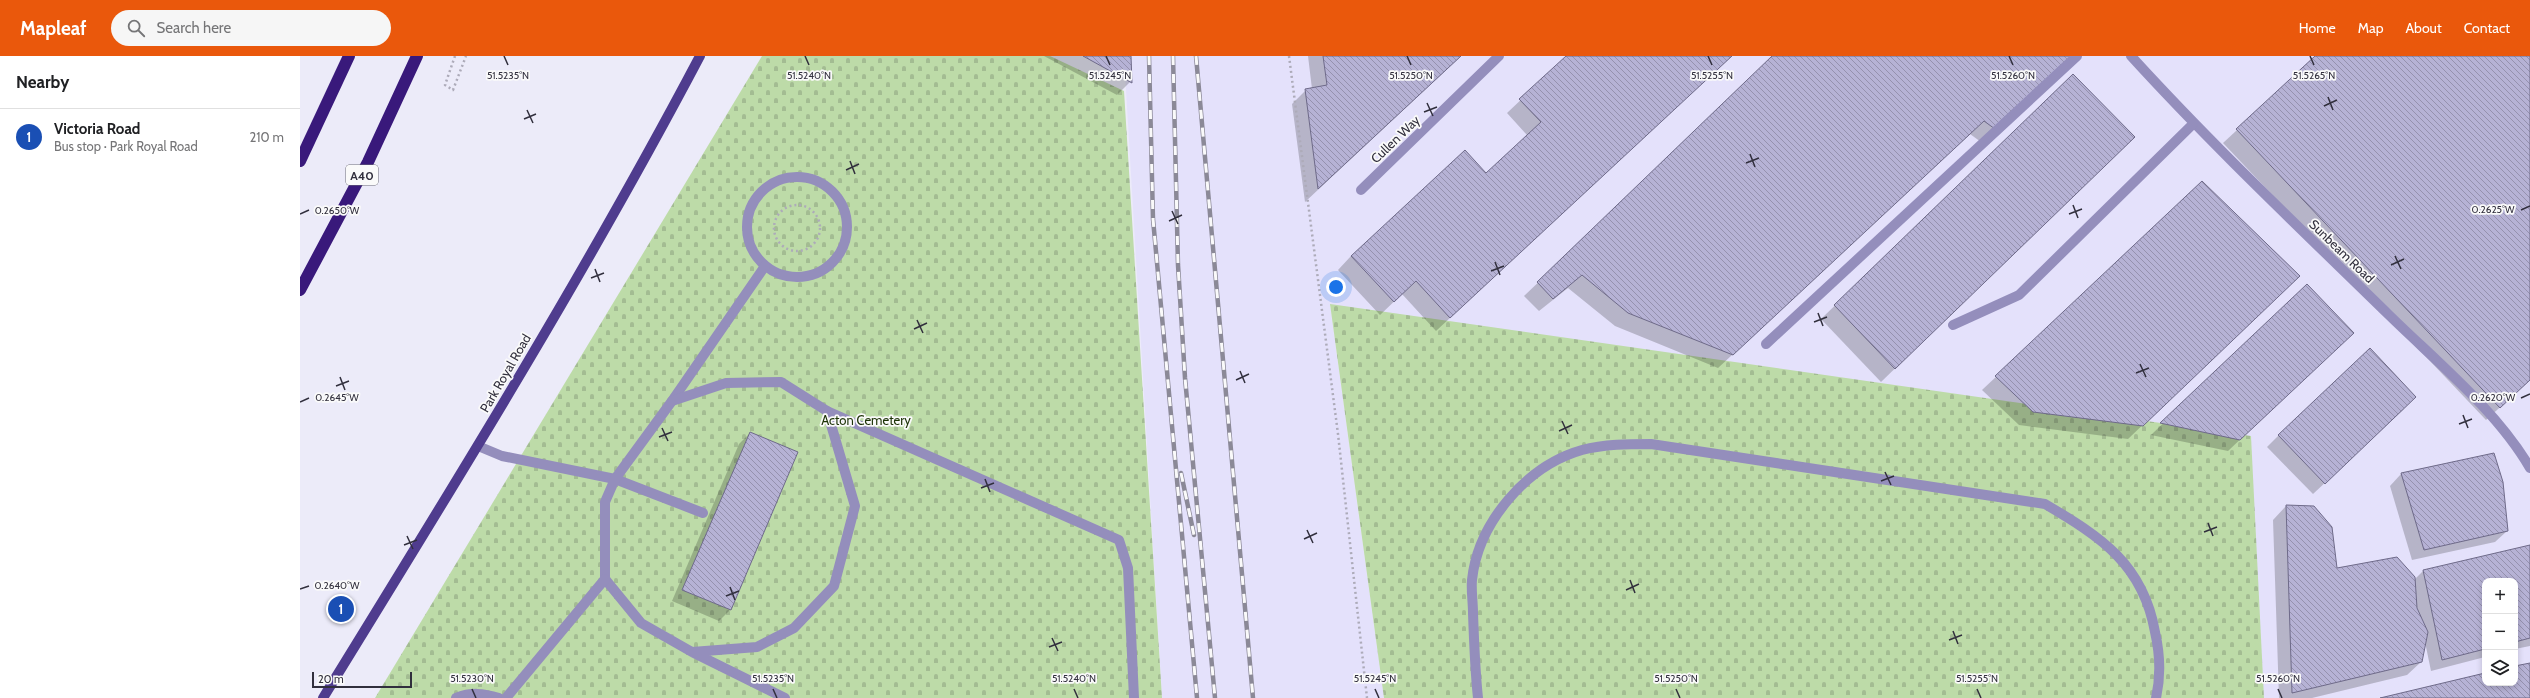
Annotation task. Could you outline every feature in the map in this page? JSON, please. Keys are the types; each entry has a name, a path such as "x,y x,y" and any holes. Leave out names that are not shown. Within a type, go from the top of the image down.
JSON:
{"highway":[{"path":"300,161 349,56"},
{"name":"A40","path":"300,290 368,162 417,56"}],"main road":[{"name":"Park Royal Road","path":"322,698 478,446 648,153 700,56"}],"street":[{"name":"Cullen Way","path":"1361,190 1499,56"},
{"path":"1766,344 2077,56"},
{"name":"Sunbeam Road","path":"2131,56 2193,124 2469,394 2518,447 2530,468"},
{"path":"1953,325 2019,295 2193,124"},
{"path":"790,177 805,178 821,183 834,193 843,208 847,224 846,241 838,257 826,269 811,276 794,278 778,274 765,266 753,252 747,237 747,220 751,205 761,192 774,183 790,177"},
{"path":"765,266 672,401 615,479 605,502 605,579 641,623 692,652 785,698"},
{"path":"672,401 726,382 781,382 828,411 1119,540 1128,568 1134,698"},
{"path":"692,652 757,647 794,628 834,586 855,506 828,411"},
{"path":"1478,698 1475,664 1472,580 1481,541 1500,510 1526,482 1554,461 1582,450 1617,444 1652,444 2045,504 2092,533 2115,552 2140,583 2152,616 2160,654 2156,698"},
{"path":"478,446 502,456 615,479 703,513"},
{"path":"506,698 605,579"},
{"path":"456,698 474,694 486,694 499,698"}],"path":[{"path":"455,56 445,85 453,90 466,56"},
{"path":"1289,56 1338,434 1367,698"},
{"path":"801,206 814,213 820,227 816,242 811,247 796,251 782,245 777,240 774,233 776,218 787,208 801,206"}],"shaded area":[{"path":"1124,56 2530,56 2530,698 2262,698 1330,305 1384,698 1162,698"}],"green space":[{"name":"Acton Cemetery","path":"762,56 1050,56 1124,91 1162,698 375,698"},
{"path":"1330,304 2251,436 2264,698 1384,698"}],"building":[{"path":"1083,56 1131,56 1132,83"},
{"path":"1323,56 1461,56 1318,189 1305,89 1327,85"},
{"path":"1566,56 1732,56 1450,318 1416,281 1394,302 1351,256 1465,150 1486,173 1541,122 1519,99"},
{"path":"1772,56 2073,56 1995,129 1984,121 1733,355 1628,313 1582,275 1553,299 1537,282"},
{"path":"2315,56 2530,56 2530,380 2500,408 2236,129"},
{"path":"2073,74 2135,137 1895,369 1834,305"},
{"path":"2202,181 2300,276 2143,426 2033,412 1995,376"},
{"path":"2307,284 2354,333 2240,440 2160,423"},
{"path":"2370,348 2416,397 2325,484 2278,435"},
{"path":"750,432 798,452 731,610 682,590"},
{"path":"2494,453 2503,482 2508,531 2424,550 2401,473"},
{"path":"2286,505 2314,506 2332,527 2337,568 2397,557 2415,577 2417,608 2428,632 2422,662 2292,693"},
{"path":"2530,545 2530,638 2518,641 2518,578 2482,578 2482,650 2442,660 2423,570"},
{"path":"2530,663 2530,698 2380,698 2482,674 2482,686 2518,686 2518,665"}],"railway":[{"path":"1149,56 1153,219 1197,698"},
{"path":"1173,56 1178,265 1185,378 1215,698"},
{"path":"1196,56 1253,698"},
{"path":"1181,473 1194,535"}],"place":[{"name":"Victoria Road","path":"341,609"}]}
